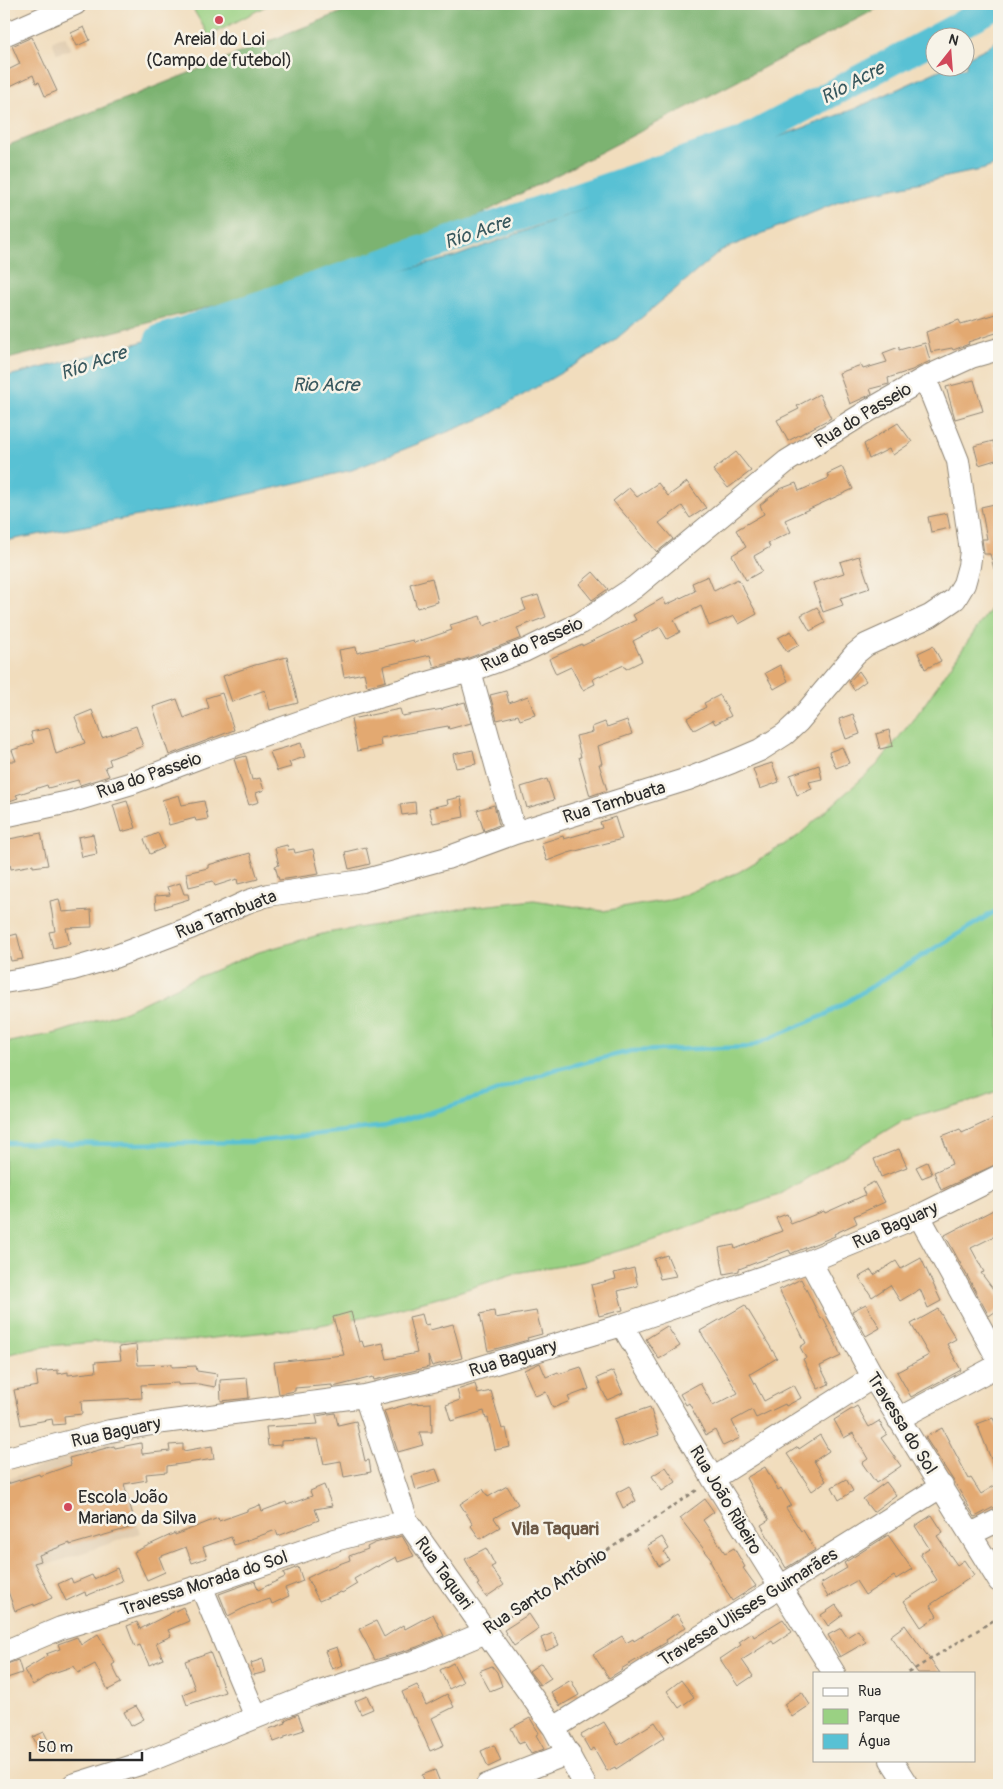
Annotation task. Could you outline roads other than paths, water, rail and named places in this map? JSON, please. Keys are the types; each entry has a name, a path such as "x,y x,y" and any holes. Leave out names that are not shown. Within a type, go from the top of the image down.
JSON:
{"street":[{"path":"4,35 75,4"},
{"name":"Rua do Passeio","path":"4,816 69,802 132,783 346,706 470,672 524,651 581,623 635,587 787,461 925,378 971,357 999,349"},
{"name":"Rua Tambuata","path":"4,982 35,978 114,957 190,928 249,901 268,895 362,881 405,871 447,858 515,832 688,779 760,750 785,734 798,722 845,664 866,645 930,616 955,599 964,584 971,551 958,461 925,378"},
{"path":"470,672 515,832"},
{"name":"Rua Baguary","path":"4,1459 110,1431 164,1422 365,1396 462,1373 622,1325 810,1261 919,1216 999,1176"},
{"path":"898,1419 999,1363 919,1216"},
{"name":"Travessa do Sol","path":"810,1261 873,1377 999,1581"},
{"name":"Rua João Ribeiro","path":"622,1325 713,1479 833,1672"},
{"path":"713,1479 873,1377"},
{"name":"Rua Taquari","path":"365,1396 407,1522 554,1728 585,1785"},
{"name":"Travessa Ulisses Guimarães","path":"554,1728 942,1486"},
{"path":"971,1534 999,1520"},
{"name":"Travessa Morada do Sol","path":"4,1652 61,1628 201,1586 335,1540 407,1522"},
{"path":"201,1586 256,1718"},
{"name":"Rua Santo Antônio","path":"73,1785 146,1762 311,1695 422,1659 486,1632"},
{"path":"488,1785 569,1753"},
{"path":"892,1762 906,1785"}],"water":[{"name":"Rio Acre","path":"999,39 999,163 985,169 851,197 722,250 609,345 485,417 352,470 219,501 4,541 4,377 113,350 319,292 454,257 854,109 926,76 926,78 976,78 976,53"}],"waterway":[{"name":"Río Acre","path":"955,28 999,4"},
{"name":"Río Acre","path":"159,339 742,141 926,43"},
{"path":"4,1143 132,1144 253,1142 386,1126 487,1095 553,1070 632,1051 749,1047 825,1015 999,909"}],"place":[{"name":"Areial do Loi (Campo de futebol)","path":"219,20"},
{"name":"Escola João Mariano da Silva","path":"68,1507"}],"district":[{"name":"Vila Taquari","path":"555,1528"}]}
